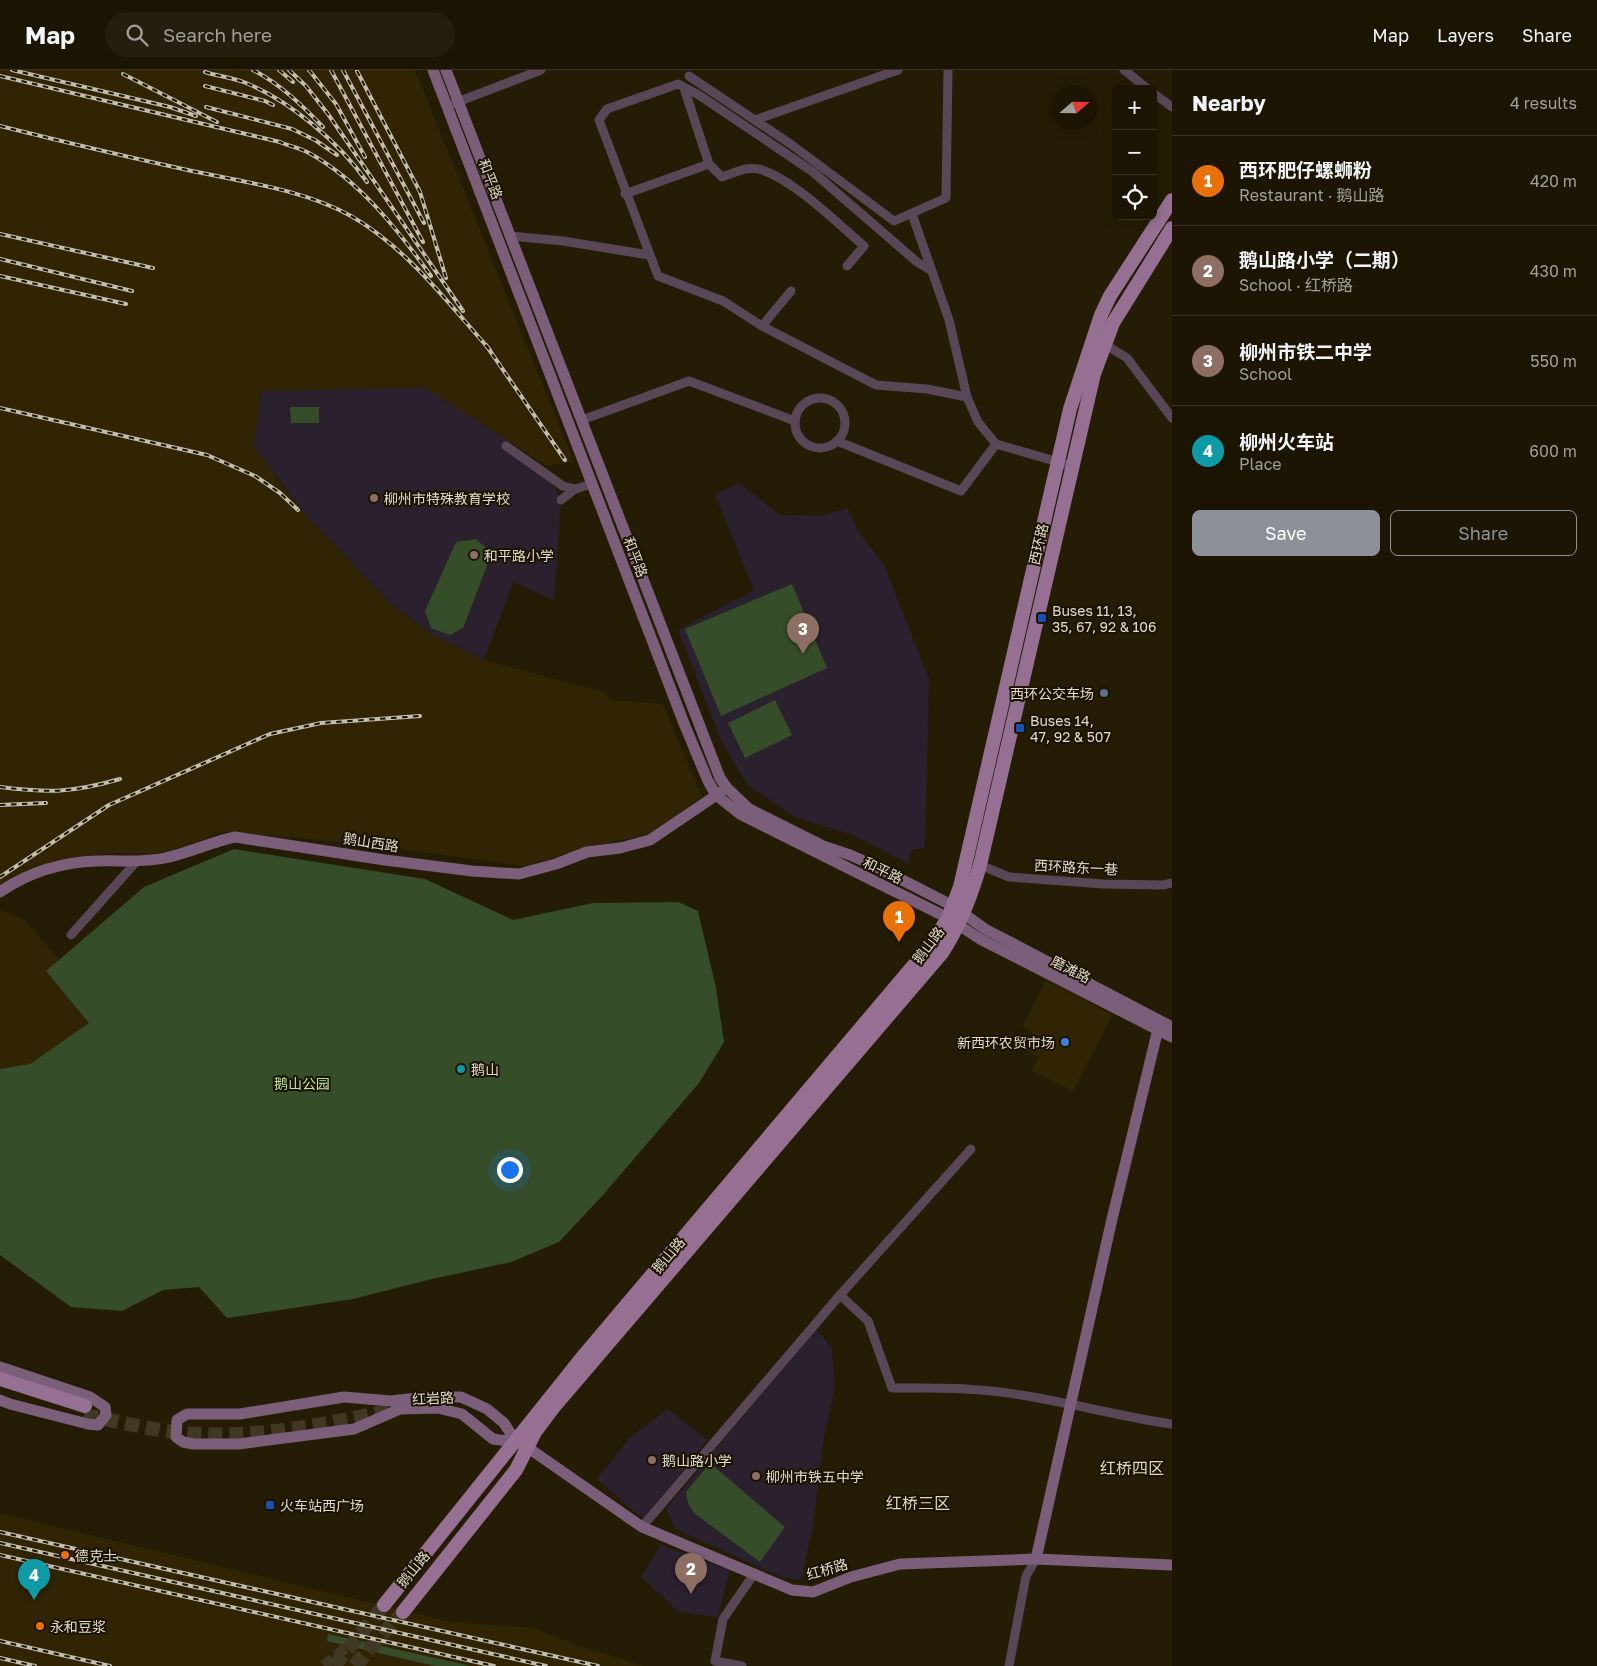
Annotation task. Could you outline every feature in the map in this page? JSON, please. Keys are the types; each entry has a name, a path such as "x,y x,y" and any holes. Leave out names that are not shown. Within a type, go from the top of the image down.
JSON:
{"main road":[{"name":"西环路","path":"956,916 960,887 1070,409 1101,315 1110,296 1172,200"},
{"name":"西环路","path":"956,916 980,865 1084,414 1104,344 1116,317 1172,228"},
{"name":"鹅山路","path":"384,1605 522,1444 535,1432 553,1408 942,953 956,916"},
{"path":"0,1379 84,1410 0,1387"},
{"name":"鹅山路","path":"403,1612 516,1470 522,1444"}],"street":[{"name":"和平路","path":"433,70 708,781 717,795 740,814 956,916"},
{"name":"和平路","path":"446,70 720,778 727,788 749,808 823,846 865,862 956,916"},
{"path":"447,106 541,70"},
{"path":"755,120 898,70"},
{"path":"689,76 792,145 894,221 946,198 948,70"},
{"path":"1124,70 1143,85"},
{"path":"932,271 917,262 813,172 699,95 678,84 606,108 599,120 625,194 658,276 723,301 762,326 876,385 927,389 967,397"},
{"path":"684,88 709,164 722,177 746,169 762,170 804,196 864,246 846,266"},
{"path":"1157,96 1172,107"},
{"path":"625,194 709,164"},
{"path":"912,214 949,320 962,368 967,397 978,422 996,444 1072,466"},
{"path":"510,236 563,241 649,255"},
{"path":"762,326 791,292"},
{"path":"1104,344 1127,358 1172,418"},
{"path":"582,420 688,381 795,420"},
{"path":"815,398 830,400 842,410 844,418 842,434 837,441 822,448 806,443 799,437 795,420 797,412 808,401 815,398"},
{"path":"837,441 961,491 996,444"},
{"path":"506,446 563,486 575,489"},
{"path":"560,500 575,489 592,484"},
{"name":"鹅山西路","path":"0,892 34,873 64,864 136,862 166,858 218,840 234,837 472,871 519,874 556,864 587,852 620,848 650,840 727,788"},
{"path":"71,935 136,862"},
{"name":"西环路东一巷","path":"980,865 1009,877 1103,884 1163,885 1172,883"},
{"name":"磨滩路","path":"956,916 980,940 1159,1026 1172,1037"},
{"path":"1008,1666 1026,1576 1036,1559 1112,1219 1159,1026"},
{"name":"磨滩路","path":"1159,1026 1172,1027"},
{"path":"642,1527 840,1295 971,1149"},
{"path":"840,1295 868,1321 892,1388 980,1390 1072,1404 1139,1419 1172,1424"},
{"path":"0,1367 90,1397 105,1407 106,1415 98,1425 88,1424 0,1400"},
{"name":"红岩路","path":"461,1396 487,1409 504,1423 522,1444 494,1439 462,1414 438,1408 400,1409 354,1429 294,1438 239,1444 203,1445 183,1442 176,1437 177,1420 187,1414 240,1414 344,1397 391,1401 461,1396"},
{"name":"红桥路","path":"522,1444 642,1527 792,1590 813,1592 851,1577 900,1564 1036,1559 1172,1565"},
{"path":"742,1666 715,1661 723,1619 754,1574"}],"shaded area":[{"path":"0,70 415,70 574,462 547,466 425,388 275,476 305,514 391,604 433,635 484,660 604,692 611,700 663,704 702,797 651,834 582,849 527,866 353,843 230,832 215,834 188,846 153,854 113,853 56,860 33,867 0,887"},
{"path":"425,388 509,441 504,450 553,484 561,500 554,600 513,582 484,660 433,635 391,604 305,514 254,446 262,391"},
{"path":"739,483 780,515 821,516 848,508 857,530 884,565 929,679 925,848 912,850 908,864 856,836 795,817 747,784 722,743 678,630 754,590 715,495"},
{"path":"0,910 25,920 59,960 46,971 89,1023 30,1064 0,1069"},
{"name":"新西环农贸市场","path":"1046,980 1112,1015 1073,1091 1031,1070 1039,1057 1027,1050 1035,1034 1022,1027"},
{"name":"柳州市铁五中学","path":"816,1329 832,1348 835,1388 823,1442 813,1526 801,1580 781,1577 675,1529 666,1509"},
{"name":"鹅山路小学","path":"667,1409 708,1440 643,1519 597,1479 630,1438"},
{"path":"0,1513 450,1622 534,1628 577,1645 643,1666 0,1666"},
{"path":"661,1545 730,1570 717,1618 678,1611 641,1577"}],"green space":[{"path":"290,407 319,407 319,423 291,423"},
{"path":"476,539 485,547 490,558 463,628 450,635 431,628 425,611 456,542"},
{"path":"792,584 827,668 721,716 685,629"},
{"path":"775,700 792,735 745,758 728,723"},
{"name":"鹅山公园","path":"234,849 425,879 513,920 593,903 678,902 698,911 716,988 724,1042 699,1083 603,1195 559,1242 511,1262 353,1299 227,1318 199,1287 163,1290 122,1311 71,1307 0,1255 0,1069 30,1064 89,1023 46,971 144,887"},
{"path":"710,1463 785,1527 760,1562 694,1513 688,1503 686,1492"},
{"path":"328,1634 471,1666 436,1666 422,1663 327,1641"}],"tunnel":[{"path":"84,1415 171,1432 224,1434 297,1428 392,1410"},
{"path":"334,1666 384,1605"},
{"path":"354,1666 403,1612"},
{"path":"324,1666 357,1638"},
{"path":"359,1666 373,1645"}],"railway":[{"path":"12,70 170,107 196,116"},
{"path":"253,70 290,96 323,127"},
{"path":"279,70 293,82"},
{"path":"289,70 306,86 328,114 463,311"},
{"path":"309,70 336,104 365,157"},
{"path":"331,70 423,242"},
{"path":"343,70 424,223"},
{"path":"357,71 420,192 446,278"},
{"path":"205,72 246,83 297,112 328,138 356,167 367,182"},
{"path":"123,74 217,122"},
{"path":"0,76 280,142 306,151 328,164 361,192 391,224 431,276"},
{"path":"205,86 265,101 273,105"},
{"path":"206,107 292,129 315,140 337,155"},
{"path":"0,126 72,144 274,188 333,207 371,229 409,260 490,350"},
{"path":"0,234 153,268"},
{"path":"0,259 132,291"},
{"path":"0,276 126,304"},
{"path":"486,345 565,460"},
{"path":"0,408 207,455 255,476 280,493 298,510"},
{"path":"0,877 109,805 270,734 321,723 420,716"},
{"path":"0,787 47,791 87,787 120,779"},
{"path":"0,805 46,803"},
{"path":"0,1532 598,1666"},
{"path":"0,1543 546,1666"},
{"path":"0,1555 494,1666"},
{"path":"0,1641 110,1666"},
{"path":"0,1658 35,1666"}],"place":[{"name":"柳州市特殊教育学校","path":"374,498"},
{"name":"和平路小学","path":"474,555"},
{"name":"Buses 11, 13, 35, 67, 92 & 106","path":"1042,618"},
{"name":"柳州市铁二中学","path":"803,654"},
{"name":"西环公交车场","path":"1104,693"},
{"name":"Buses 14, 47, 92 & 507","path":"1020,728"},
{"name":"西环肥仔螺蛳粉","path":"899,942"},
{"name":"新西环农贸市场","path":"1065,1042"},
{"name":"鹅山","path":"461,1069"},
{"name":"鹅山路小学","path":"652,1460"},
{"name":"柳州市铁五中学","path":"756,1476"},
{"name":"火车站西广场","path":"270,1505"},
{"name":"德克士","path":"65,1555"},
{"name":"鹅山路小学（二期）","path":"691,1594"},
{"name":"柳州火车站","path":"34,1600"},
{"name":"永和豆浆","path":"40,1626"}],"district":[{"name":"红桥四区","path":"1132,1468"},
{"name":"红桥三区","path":"918,1503"}]}
